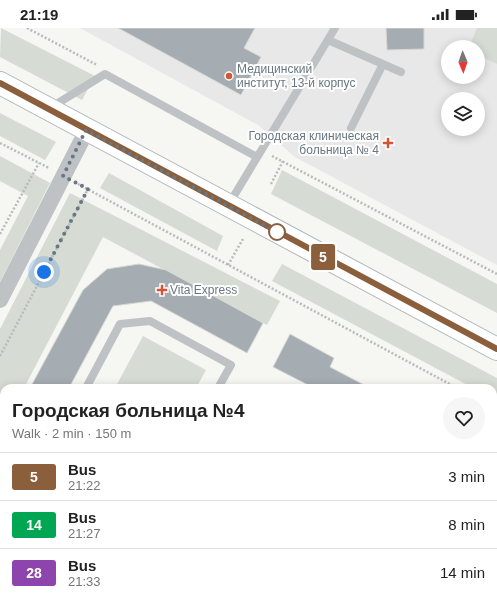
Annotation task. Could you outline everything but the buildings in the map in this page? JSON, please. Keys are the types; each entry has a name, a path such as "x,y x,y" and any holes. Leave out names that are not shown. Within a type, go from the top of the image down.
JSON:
{"main road":[{"path":"0,83 227,206 497,349"}],"street":[{"path":"0,300 86,130"}],"lane":[{"path":"227,206 335,28"},
{"path":"328,40 401,72"},
{"path":"351,128 383,64"},
{"path":"48,109 105,74 257,157"},
{"path":"88,384 120,324 150,321 231,365 220,384"}],"path":[{"path":"0,143 450,384"},
{"path":"271,184 283,161"},
{"path":"0,234 39,163"},
{"path":"0,356 88,189"},
{"path":"228,264 243,239"}],"shaded area":[{"path":"1,28 95,76 82,100 0,57"},
{"name":"Городская клиническая больница № 4","path":"80,28 497,28 497,265 295,157 258,125"},
{"path":"477,28 497,28 497,64 485,58 485,40 472,40"},
{"path":"0,113 56,142 45,160 0,136"},
{"path":"0,156 50,183 0,282 0,250 28,196 0,181"},
{"path":"282,170 497,284 497,313 271,194"},
{"path":"109,173 223,236 217,251 100,188"},
{"path":"70,193 280,301 267,325 103,237 26,384 0,384 0,329"},
{"path":"282,264 497,378 497,384 465,384 272,281"},
{"path":"143,336 206,370 198,384 117,384"}],"bus line":[{"name":"5","path":"0,83 227,206 497,349"}],"place":[{"name":"Медицинский институт, 13-й корпус","path":"229,76"},
{"name":"Городская клиническая больница № 4","path":"388,143"},
{"name":"Vita Express","path":"162,290"}],"route":[{"path":"44,272 88,189 63,176 86,130 277,232"}]}
